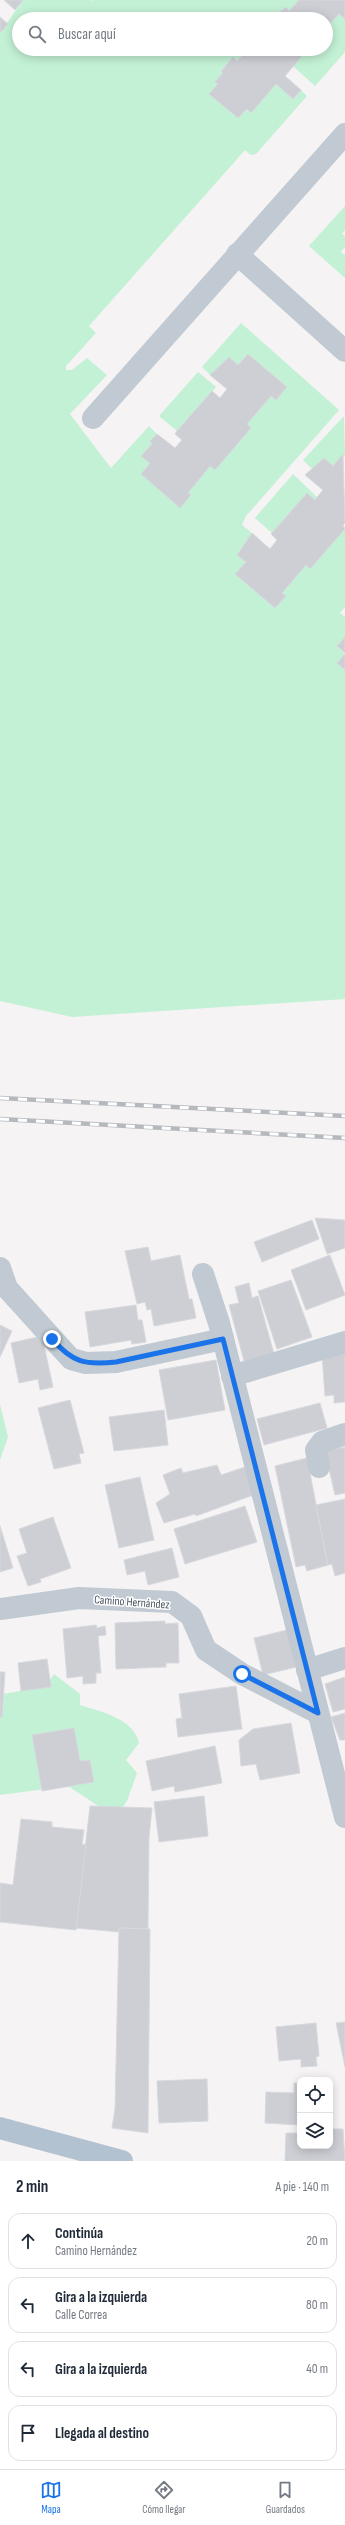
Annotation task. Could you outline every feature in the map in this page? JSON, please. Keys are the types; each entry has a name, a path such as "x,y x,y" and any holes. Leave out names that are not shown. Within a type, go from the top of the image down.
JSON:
{"main road":[{"path":"0,2128 122,2161"}],"street":[{"path":"93,418 345,134"},
{"path":"237,254 345,351"},
{"path":"0,1268 8,1288 44,1326 62,1350 76,1360 86,1363 116,1362 223,1339"},
{"path":"203,1274 223,1339 345,1818"},
{"path":"232,1376 345,1342"},
{"path":"319,1467 316,1450 322,1442 345,1434"},
{"name":"Camino Hernández","path":"0,1609 79,1598 172,1602 191,1616 206,1650 242,1674 318,1713"},
{"path":"308,1670 345,1658"}],"green space":[{"path":"23,0 91,0 93,2 92,0 299,0 289,11 286,7 280,12 15,12"},
{"path":"339,14 345,19 345,52 315,86 293,66 302,56 333,56 333,20"},
{"path":"12,16 12,56 242,56 237,61 233,57 221,70 223,73 215,82 218,84 210,94 238,118 276,84 293,99 301,90 307,96 256,154 251,155 245,150 89,326 96,333 66,366 66,370 72,370 87,358 107,375 70,414 111,468 149,426 157,434 150,441 152,444 142,455 150,463 141,474 180,508 190,495 188,493 210,466 215,469 251,428 247,424 271,396 276,400 287,387 248,354 238,365 229,357 210,375 202,367 241,323 339,410 246,516 242,525 252,533 238,555 246,562 235,574 275,608 286,596 282,593 306,565 310,568 345,529 345,607 340,613 345,617 345,637 337,646 345,654 337,663 345,670 345,999 72,1017 0,1001 0,33"},
{"path":"345,206 345,230 342,234 345,236 345,247 341,252 345,255 345,278 309,246"},
{"path":"198,372 216,387 177,431 159,416"},
{"path":"344,416 345,456 343,455 333,466 323,458 315,468 311,468 303,460"},
{"path":"293,474 317,497 315,500 307,493 272,533 255,518"},
{"path":"0,1404 8,1437 0,1460"},
{"path":"54,1674 80,1694 80,1705 107,1714 124,1722 136,1735 139,1743 126,1760 137,1773 127,1801 122,1808 100,1807 68,1786 0,1795 0,1717 2,1716 4,1694 38,1687 50,1680"}],"building":[{"path":"4,0 23,0 15,10"},
{"path":"299,0 345,0 345,19 339,14 333,20 333,12 280,12 286,7 289,11"},
{"path":"0,17 8,24 0,33"},
{"path":"242,56 302,56 285,76 301,90 293,99 276,84 251,113 247,109 238,118 209,94 218,84 215,82 223,73 221,71 233,57 237,61"},
{"path":"248,354 287,387 276,400 271,396 247,424 251,428 215,470 210,466 188,493 191,495 180,508 141,474 150,463 141,456 152,444 150,441 157,434 175,448 182,440 175,434 212,391 220,398 227,389 210,375 229,357 238,365"},
{"path":"343,454 345,523 343,525 345,529 310,569 306,565 282,593 286,596 275,608 235,574 246,562 237,555 252,533 270,549 277,540 271,534 307,493 315,500 323,490 305,475 324,458 333,466"},
{"path":"345,637 345,653 337,646"},
{"path":"345,654 345,670 337,663"},
{"path":"315,1218 345,1220 345,1248 327,1254"},
{"path":"312,1220 319,1239 262,1262 254,1242"},
{"path":"148,1247 151,1261 180,1255 189,1299 192,1299 196,1318 154,1326 151,1309 147,1310 145,1302 137,1304 125,1251"},
{"path":"330,1255 345,1295 306,1310 291,1270"},
{"path":"291,1280 312,1337 277,1349 258,1291"},
{"path":"249,1283 252,1298 258,1296 274,1354 244,1361 229,1305 239,1303 235,1287"},
{"path":"136,1305 138,1320 142,1320 146,1342 132,1344 131,1340 90,1347 85,1312"},
{"path":"0,1325 12,1331 0,1357"},
{"path":"42,1336 53,1387 40,1390 38,1379 19,1383 11,1343"},
{"path":"345,1353 345,1402 334,1403 334,1395 325,1396 322,1355"},
{"path":"216,1360 225,1410 168,1420 159,1370"},
{"path":"70,1400 84,1453 79,1454 81,1463 54,1469 38,1408"},
{"path":"320,1403 327,1428 264,1445 257,1419"},
{"path":"164,1410 168,1445 114,1451 109,1417"},
{"path":"345,1447 345,1493 335,1495 325,1451"},
{"path":"307,1458 328,1565 307,1571 305,1565 296,1567 275,1466"},
{"path":"217,1465 221,1475 245,1467 256,1494 196,1516 195,1514 164,1523 156,1503 170,1494 163,1475 181,1468 183,1473"},
{"path":"140,1477 154,1540 119,1548 105,1485"},
{"path":"345,1499 345,1573 335,1576 332,1564 328,1565 316,1505"},
{"path":"245,1506 257,1542 185,1564 174,1529"},
{"path":"53,1517 71,1568 40,1579 41,1582 28,1586 17,1556 27,1553 19,1529"},
{"path":"0,1526 13,1568 0,1572"},
{"path":"172,1548 179,1577 148,1585 145,1571 127,1575 124,1560"},
{"path":"165,1621 165,1624 178,1623 179,1663 166,1663 166,1667 116,1669 115,1623"},
{"path":"96,1625 97,1628 105,1626 106,1635 98,1636 101,1673 96,1673 96,1683 83,1684 83,1676 67,1678 63,1629"},
{"path":"287,1630 296,1667 263,1675 254,1638"},
{"path":"47,1659 51,1687 21,1691 18,1663"},
{"path":"0,1672 5,1672 2,1717 0,1717"},
{"path":"345,1677 345,1709 333,1712 325,1684"},
{"path":"236,1686 242,1729 178,1737 176,1719 182,1718 179,1694"},
{"path":"345,1713 345,1740 340,1740 331,1717"},
{"path":"291,1723 300,1773 260,1780 256,1764 241,1766 239,1740 253,1729"},
{"path":"74,1728 80,1761 90,1760 94,1782 42,1791 32,1735"},
{"path":"215,1746 222,1783 175,1792 174,1786 152,1791 146,1761"},
{"path":"204,1796 208,1836 159,1842 154,1802"},
{"path":"90,1806 152,1808 149,1837 148,1929 119,1928 119,1932 76,1928"},
{"path":"21,1819 52,1822 52,1827 84,1830 82,1844 86,1845 76,1930 0,1922 0,1883 13,1885"},
{"path":"119,1928 150,1929 148,2133 112,2128 115,2109"},
{"path":"345,2022 345,2067 336,2023"},
{"path":"316,2023 319,2056 316,2057 317,2066 301,2067 301,2059 279,2061 276,2027"},
{"path":"207,2079 208,2121 159,2123 157,2081"},
{"path":"294,2083 297,2083 297,2125 265,2123 266,2092 294,2093"},
{"path":"333,2129 343,2129 345,2161 285,2161 286,2133 297,2133 297,2149 333,2149"}],"railway":[{"path":"0,1098 345,1116"},
{"path":"0,1119 345,1138"}],"route":[{"path":"52,1339 71,1358 86,1363 98,1364 137,1358 223,1339 318,1713 242,1674"}]}
